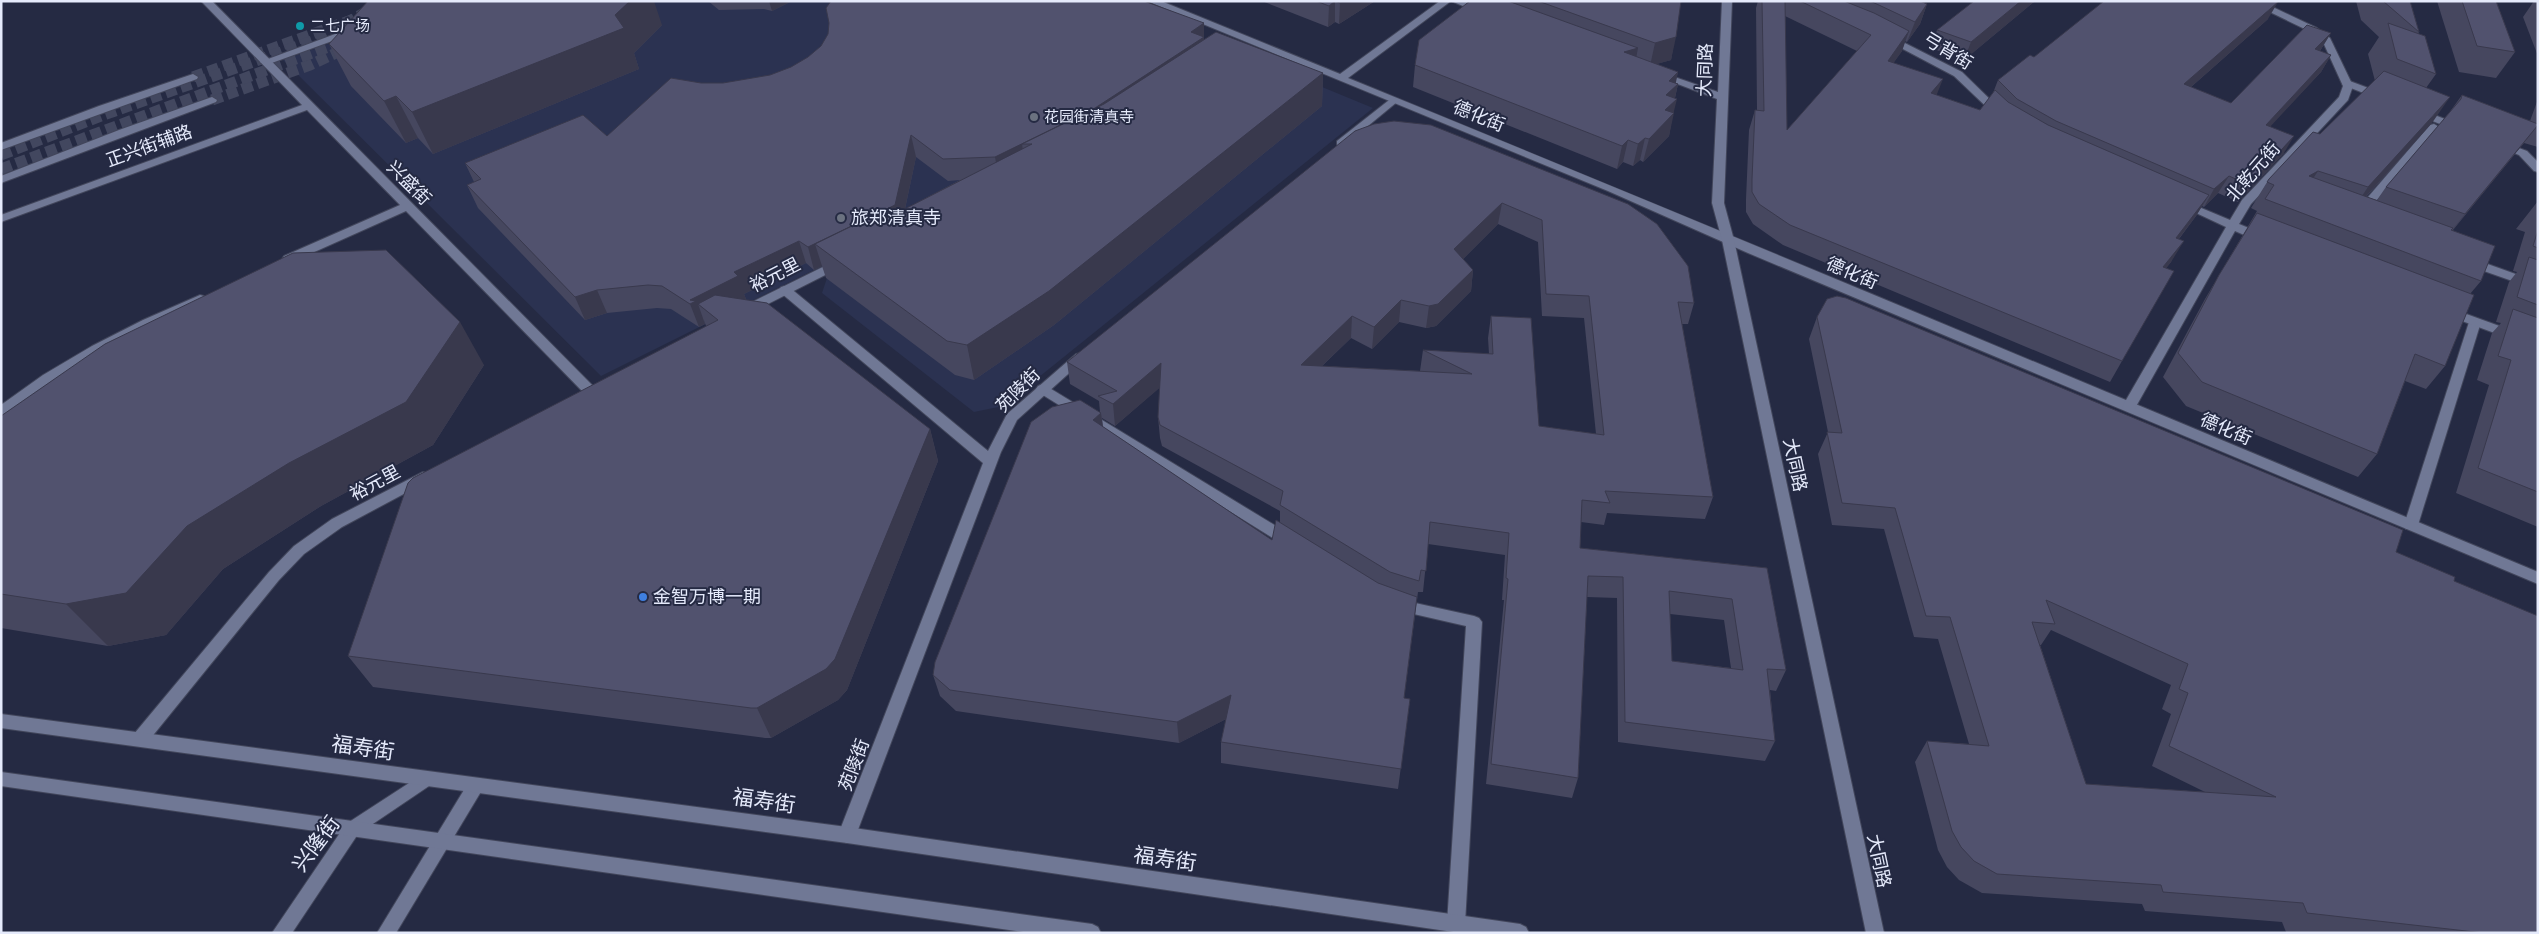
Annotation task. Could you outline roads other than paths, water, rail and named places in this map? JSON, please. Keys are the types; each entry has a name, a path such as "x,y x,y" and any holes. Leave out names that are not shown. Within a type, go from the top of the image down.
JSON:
{"street":[{"name":"兴盛街","path":"206,1 588,389"},
{"path":"1341,78 1446,1"},
{"path":"1456,1 1493,14"},
{"name":"大同路","path":"1726,1 1718,203 1728,240 1875,933"},
{"path":"2252,1 2314,30 2327,40 2347,83 2394,102"},
{"name":"德化街","path":"1156,2 1612,189 1728,240 2538,578"},
{"path":"265,62 364,27"},
{"name":"弓背街","path":"1880,33 1958,74 1988,101 2004,119"},
{"path":"1229,50 1245,39"},
{"path":"1649,71 1722,98"},
{"path":"1,146 193,77"},
{"name":"北乾元街","path":"2128,407 2246,202 2344,98 2347,83"},
{"name":"正兴街辅路","path":"1,180 123,132 212,100"},
{"path":"1332,150 1393,100"},
{"name":"正兴街辅路","path":"1,219 308,106"},
{"path":"2412,109 2468,131"},
{"path":"2362,224 2353,221 2434,127"},
{"path":"2486,138 2523,153 2538,169"},
{"path":"2169,198 2271,241"},
{"path":"275,265 407,206"},
{"name":"裕元里","path":"733,316 854,256"},
{"path":"2455,257 2538,286"},
{"path":"785,290 990,461"},
{"path":"1,412 32,389 117,339 213,292"},
{"path":"2438,307 2538,345"},
{"path":"2411,525 2475,322"},
{"name":"苑陵街","path":"847,835 990,461 1012,417 1088,351"},
{"path":"1043,389 1302,549"},
{"name":"裕元里","path":"140,739 274,576 299,550 337,523 432,472"},
{"path":"1382,599 1403,608 1474,622 1456,924"},
{"name":"福寿街","path":"1,721 847,835 1520,933"},
{"path":"1,779 441,840 1038,929 1092,933"},
{"name":"兴隆街","path":"281,933 352,829 426,779"},
{"path":"386,933 476,785"}],"tunnel":[{"path":"1,155 101,116 315,40 386,1"},
{"path":"193,77 357,18"},
{"path":"1,169 347,40"},
{"path":"212,100 310,65 351,46"}],"place":[{"name":"二七广场","path":"300,26"},
{"name":"花园街清真寺","path":"1034,117"},
{"name":"旅郑清真寺","path":"841,218"},
{"name":"金智万博一期","path":"643,597"}]}
